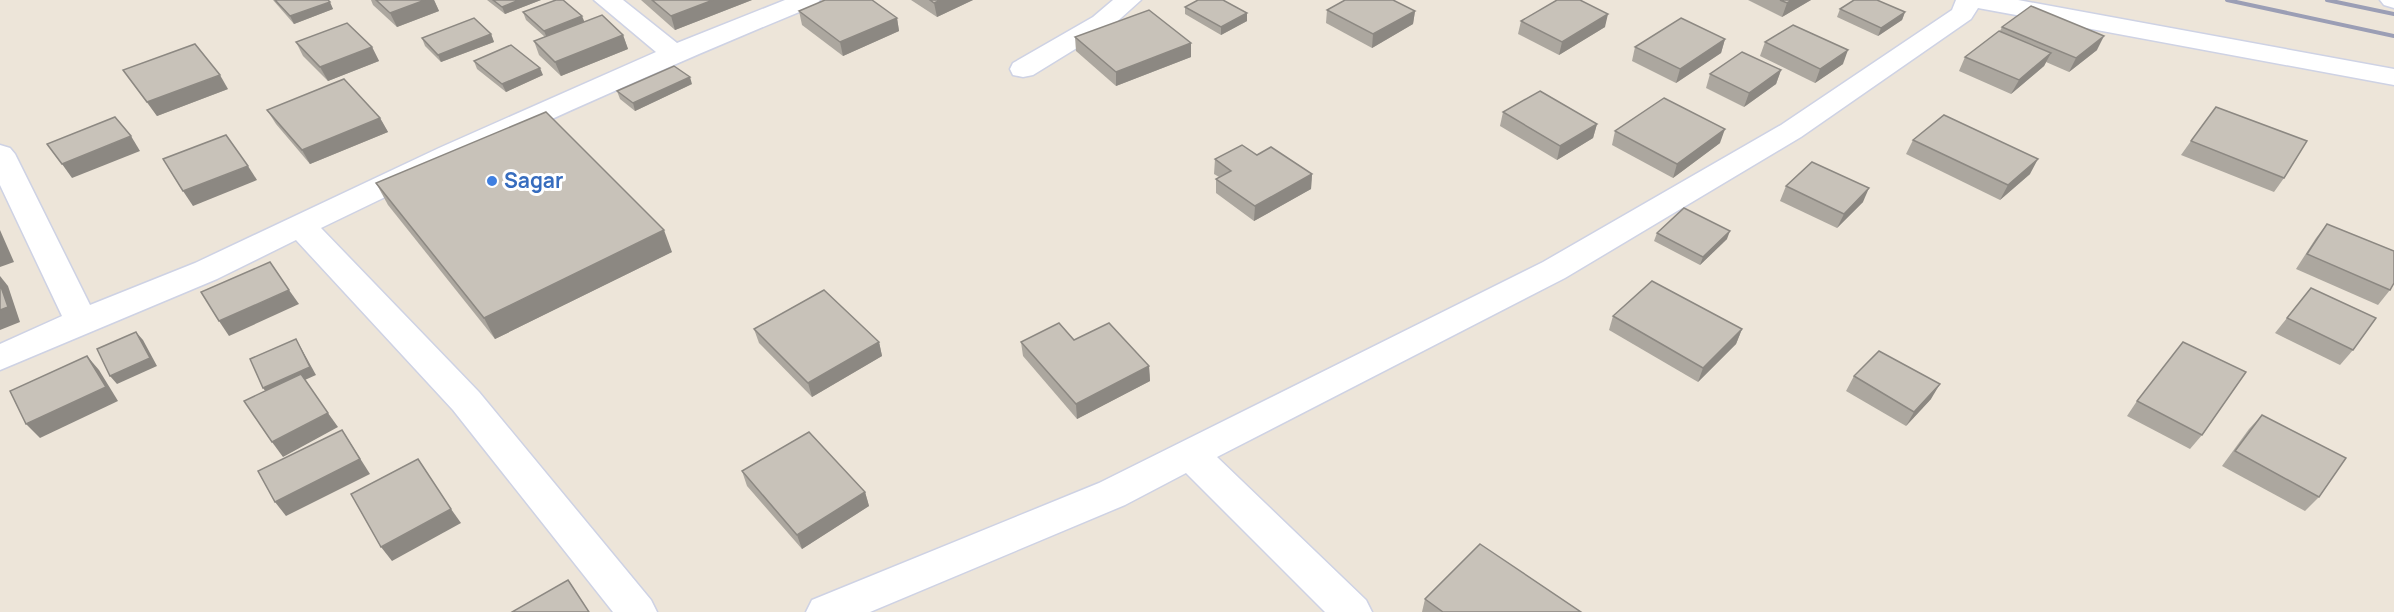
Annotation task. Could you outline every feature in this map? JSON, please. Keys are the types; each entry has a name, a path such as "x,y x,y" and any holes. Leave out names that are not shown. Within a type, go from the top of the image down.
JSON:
{"street":[{"path":"607,0 674,54"},
{"path":"0,358 81,321 206,271 302,227 449,154 674,54 807,0"},
{"path":"1023,69 1102,22 1128,0"},
{"path":"826,612 1112,494 1554,270 1791,131 1962,14 1969,0"},
{"path":"1977,0 2394,77"},
{"path":"0,154 81,321"},
{"path":"302,227 466,401 637,612"},
{"path":"1190,454 1352,612"}],"building":[{"path":"275,0 328,0 330,2 290,16"},
{"path":"376,0 425,0 390,13"},
{"path":"493,0 519,0 502,7"},
{"path":"556,0 563,0 582,16 544,31 523,12"},
{"path":"652,0 713,0 671,16"},
{"path":"825,0 872,0 897,18 840,42 799,11"},
{"path":"1198,0 1223,0 1247,13 1221,27 1185,7"},
{"path":"1345,0 1393,0 1415,11 1373,34 1327,10"},
{"path":"1557,0 1580,0 1608,14 1562,42 1521,21"},
{"path":"1854,0 1877,0 1905,12 1881,28 1840,9"},
{"path":"2031,6 2104,36 2076,58 2002,27"},
{"path":"1149,10 1191,43 1116,72 1075,37"},
{"path":"602,15 623,35 555,62 534,41"},
{"path":"474,18 491,34 438,55 422,38"},
{"path":"1681,18 1725,39 1680,69 1635,47"},
{"path":"347,23 372,47 320,67 296,42"},
{"path":"1793,25 1848,50 1820,69 1765,42"},
{"path":"1999,31 2051,53 2019,80 1965,57"},
{"path":"195,44 220,75 147,102 123,70"},
{"path":"511,45 540,68 502,84 474,61"},
{"path":"1742,52 1781,70 1749,93 1710,74"},
{"path":"674,66 690,77 633,103 617,91"},
{"path":"344,79 380,118 302,150 267,110"},
{"path":"1540,91 1597,124 1560,146 1503,112"},
{"path":"1664,98 1725,129 1677,164 1615,131"},
{"path":"2216,107 2307,141 2284,178 2191,141"},
{"path":"546,112 664,230 484,318 376,183"},
{"path":"1944,115 2038,159 2008,185 1913,140"},
{"path":"115,117 131,136 62,164 47,144"},
{"path":"226,135 248,166 183,191 163,159"},
{"path":"1242,145 1257,155 1271,147 1312,174 1255,206 1216,179 1231,171 1215,159"},
{"path":"1812,162 1869,188 1844,214 1786,186"},
{"path":"1684,208 1730,231 1703,257 1657,233"},
{"path":"2327,224 2394,251 2394,283 2390,290 2307,254"},
{"path":"270,262 289,290 219,321 201,292"},
{"path":"1652,281 1742,329 1703,368 1613,316"},
{"path":"0,284 8,307 0,310"},
{"path":"2311,288 2376,318 2353,350 2287,318"},
{"path":"824,290 879,342 808,383 754,329"},
{"path":"1059,323 1074,340 1109,323 1149,366 1076,404 1021,342"},
{"path":"136,332 150,358 110,376 97,349"},
{"path":"296,339 310,367 263,388 250,359"},
{"path":"2183,342 2246,372 2202,435 2137,401"},
{"path":"1879,351 1940,384 1914,412 1854,376"},
{"path":"87,356 106,387 26,424 10,391"},
{"path":"301,374 328,413 272,442 244,401"},
{"path":"2262,415 2346,458 2319,497 2235,451"},
{"path":"342,430 360,459 275,502 258,471"},
{"path":"809,432 865,492 797,535 742,471"},
{"path":"418,459 451,509 381,547 351,494"},
{"path":"1480,544 1581,612 1443,612 1425,599"},
{"path":"568,580 589,612 512,612"}],"railway":[{"path":"2227,0 2394,36"},
{"path":"2327,0 2394,14"}],"place":[{"name":"Sagar","path":"492,181"}]}
